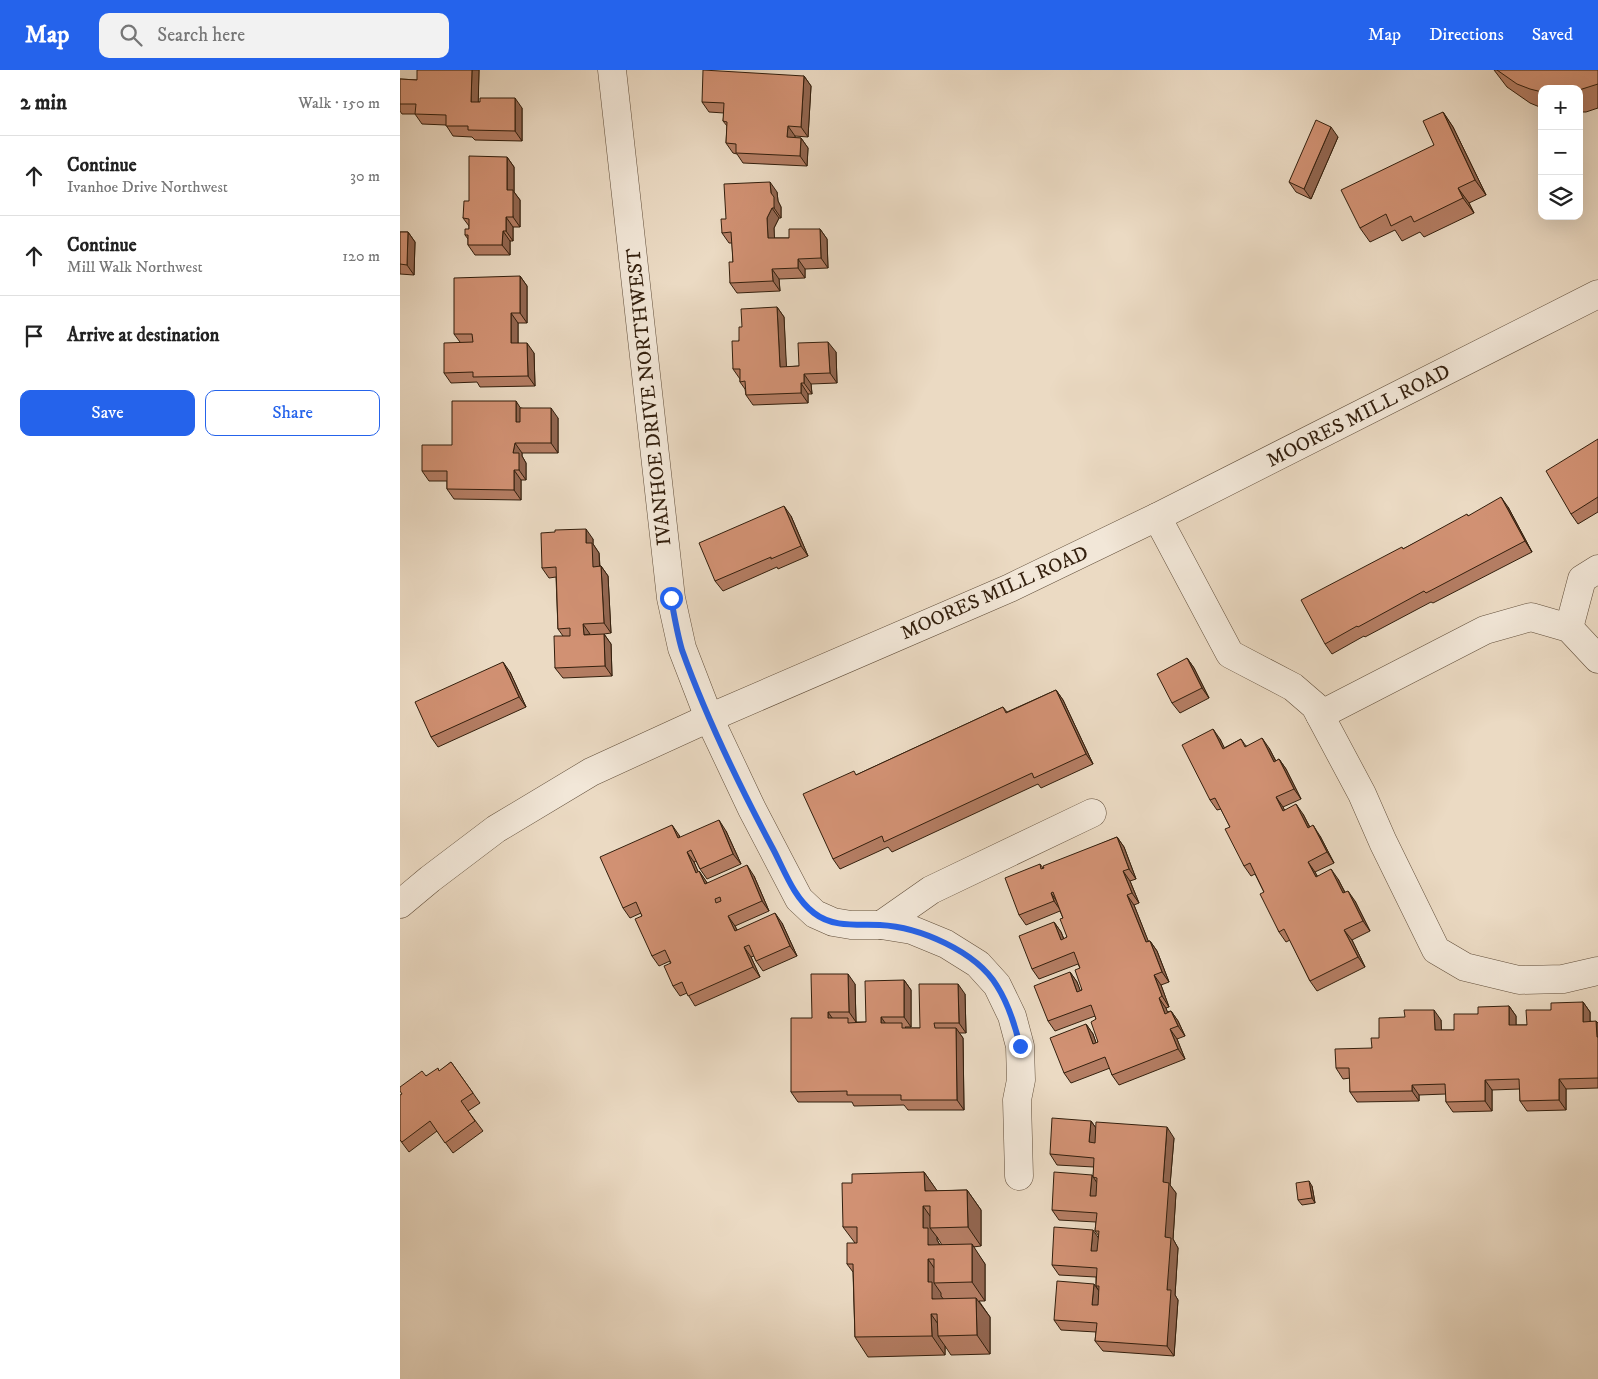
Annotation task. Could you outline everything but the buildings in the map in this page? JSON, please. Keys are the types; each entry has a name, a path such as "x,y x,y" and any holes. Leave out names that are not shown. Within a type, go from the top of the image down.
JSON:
{"street":[{"name":"IVANHOE DRIVE NORTHWEST","path":"612,70 671,598 682,648 709,718 752,809 800,899 815,914 833,922 851,925 881,925 912,930 946,944 978,964 997,985 1012,1016 1020,1046 1021,1080 1017,1100 1019,1176"},
{"name":"MOORES MILL ROAD","path":"400,904 496,829 592,772 709,718 1010,588 1157,517 1598,294"},
{"path":"1157,517 1230,654 1293,687 1316,706 1362,794 1436,950 1465,967 1519,980 1563,979 1598,972"},
{"path":"1569,628 1582,579 1598,569"},
{"path":"1320,715 1485,630 1531,617 1569,628 1598,659"},
{"path":"881,925 930,890 1092,813"}],"route":[{"path":"671,598 682,648 709,718 752,809 800,899 815,914 833,922 851,925 881,925 912,930 946,944 978,964 997,985 1012,1016 1020,1046"}]}
